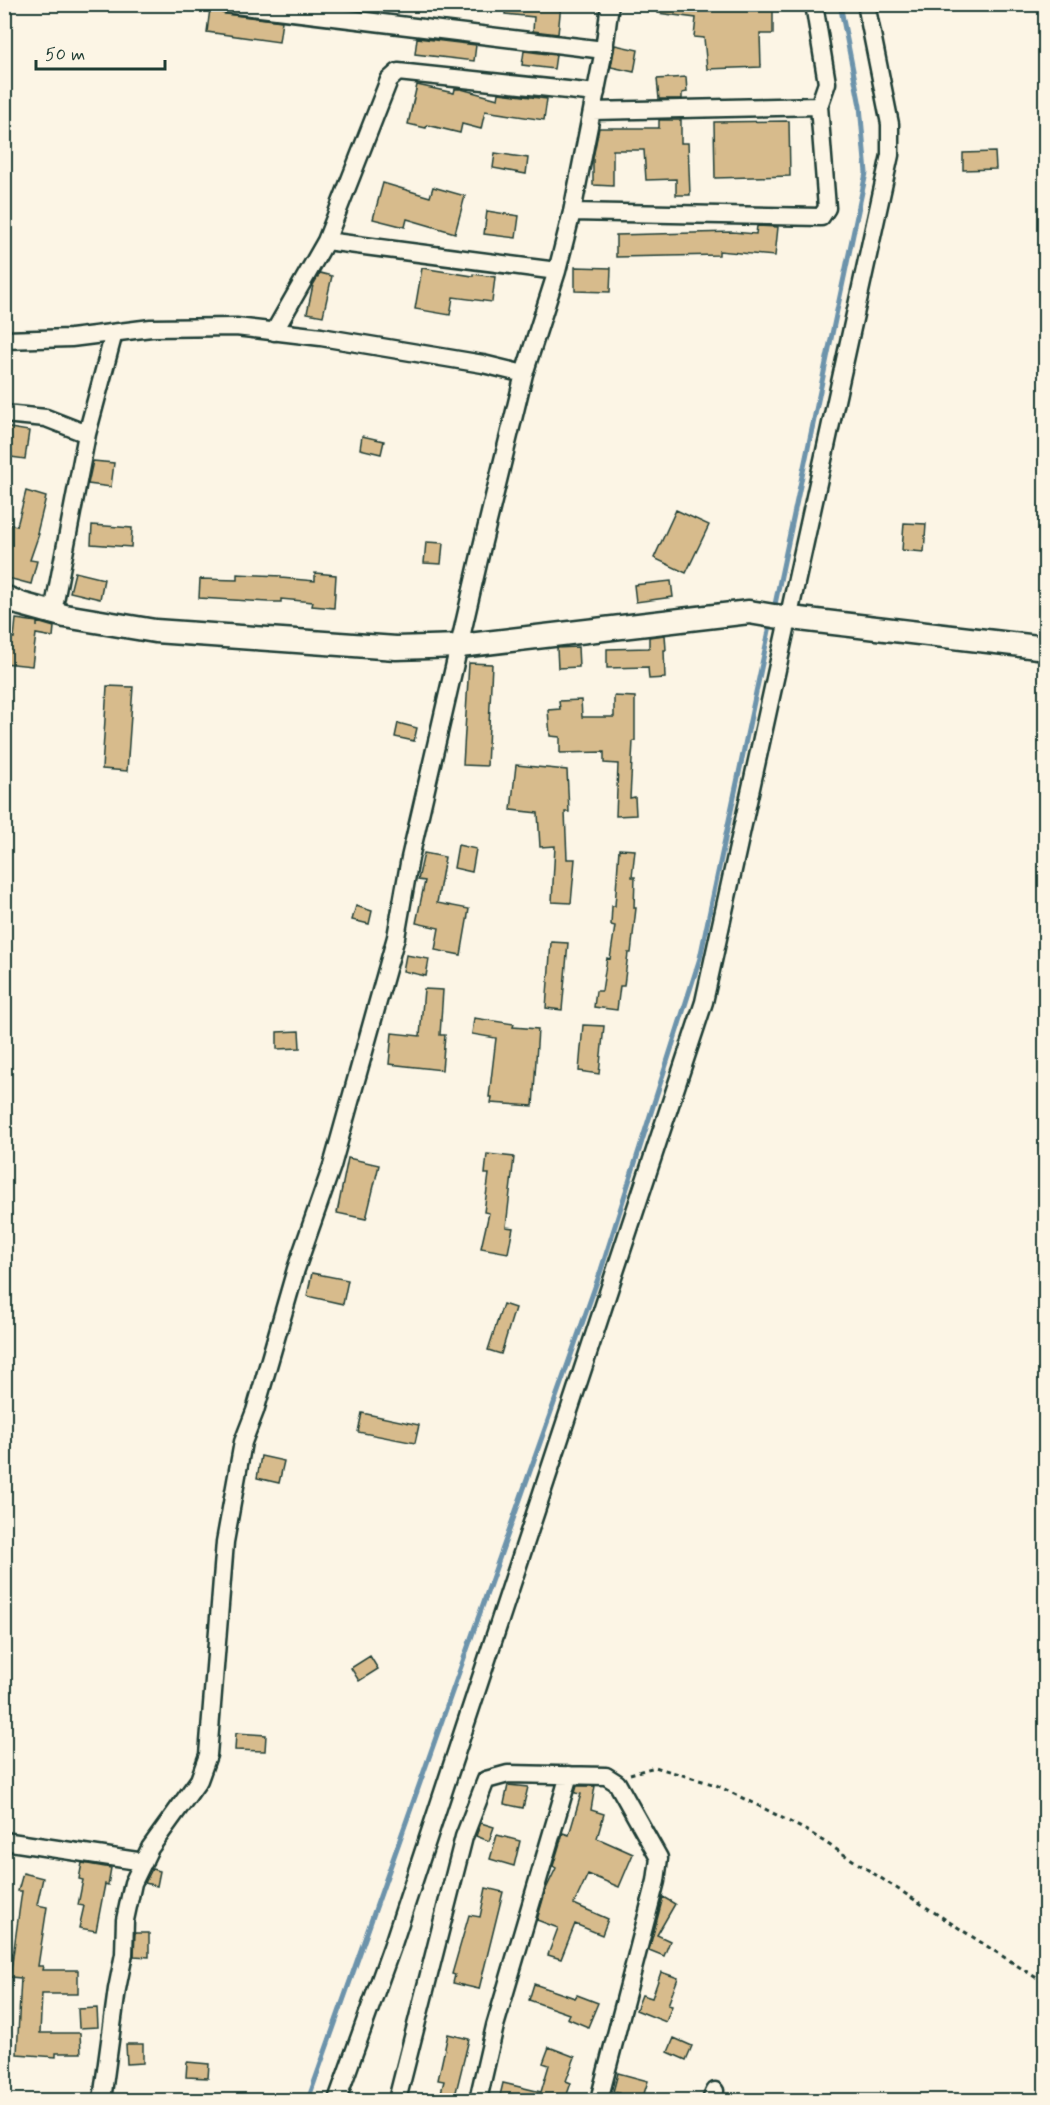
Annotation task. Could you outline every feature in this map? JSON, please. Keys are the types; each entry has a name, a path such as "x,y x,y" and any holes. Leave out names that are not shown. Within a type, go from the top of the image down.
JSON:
{"street":[{"path":"226,4 604,50"},
{"path":"102,2100 124,1954 125,1920 133,1883 150,1848 199,1780 208,1755 225,1542 243,1442 255,1411 296,1269 332,1166 396,937 410,858 483,542 524,374 557,272 572,212 604,50 610,4"},
{"path":"572,212 821,217 827,208 819,106 827,83 814,4"},
{"path":"337,2100 393,1944 704,1002 781,617 890,154 890,124 866,4"},
{"path":"274,332 326,241 388,80 398,72 596,93"},
{"path":"592,111 819,106"},
{"path":"326,241 557,272"},
{"path":"4,340 70,338 151,328 236,327 431,355 524,374"},
{"path":"52,612 87,434 114,333"},
{"path":"4,414 46,418 87,434"},
{"path":"4,597 52,612 155,631 396,648 460,646 749,612 1046,648"},
{"path":"397,2100 464,1838 486,1780 508,1774 606,1776 617,1783 659,1858 656,1881 599,2100"},
{"path":"478,2100 495,2026 569,1775"},
{"path":"4,1840 144,1862"}],"path":[{"path":"617,1783 633,1771 655,1767 716,1785 809,1832 1046,1984"}],"building":[{"path":"506,4 561,4 558,34 533,31 534,17 505,14"},
{"path":"658,4 718,4 718,8 773,9 773,34 760,34 761,67 707,69 704,38 694,37 696,18 658,13"},
{"path":"210,9 225,14 282,21 279,42 207,32"},
{"path":"417,38 476,45 474,61 415,54"},
{"path":"615,45 638,50 634,72 611,67"},
{"path":"524,51 556,55 554,69 522,65"},
{"path":"686,77 687,92 682,93 682,99 659,99 657,79"},
{"path":"417,85 454,93 455,89 461,89 498,99 499,93 547,99 544,120 485,111 481,129 462,124 460,133 427,125 426,128 408,124"},
{"path":"659,120 681,120 681,143 688,143 690,195 676,195 676,179 646,180 644,150 613,150 613,186 593,185 593,158 599,128 659,128"},
{"path":"789,121 790,176 715,178 714,122"},
{"path":"995,152 996,169 963,170 963,153"},
{"path":"495,153 528,158 526,174 493,168"},
{"path":"383,183 430,197 433,187 465,196 455,233 407,219 405,227 373,219"},
{"path":"487,211 519,216 516,238 484,234"},
{"path":"757,226 778,227 775,256 719,251 719,255 616,257 616,235 732,232 756,234"},
{"path":"575,267 611,268 610,292 575,291"},
{"path":"422,268 495,277 492,302 453,297 450,315 415,309"},
{"path":"320,273 332,276 323,316 307,313 313,285"},
{"path":"4,427 29,431 25,459 4,456"},
{"path":"362,436 384,441 381,454 360,449"},
{"path":"93,461 114,463 111,487 88,484"},
{"path":"26,491 46,497 37,533 39,534 30,560 37,561 31,584 4,577 4,523 17,526"},
{"path":"676,510 709,525 686,573 654,558"},
{"path":"904,523 926,524 924,552 902,550"},
{"path":"92,525 132,528 131,547 91,544"},
{"path":"426,542 443,543 441,564 424,563"},
{"path":"75,572 104,579 100,599 70,592"},
{"path":"315,573 336,575 334,608 312,606 313,602 281,599 281,602 268,602 199,598 200,579 237,580 237,574 281,576 281,578 315,581"},
{"path":"671,581 673,597 636,602 634,585"},
{"path":"16,619 54,627 53,637 36,634 32,666 4,663 4,636 14,638"},
{"path":"665,635 665,678 649,679 648,667 607,668 607,649 649,648 649,637"},
{"path":"578,647 579,667 558,668 557,648"},
{"path":"469,663 492,664 487,766 463,765"},
{"path":"107,686 133,687 127,771 102,769"},
{"path":"614,696 635,697 635,741 633,741 630,798 635,797 636,815 616,816 618,764 604,763 604,752 560,753 560,737 550,736 548,710 560,709 559,701 581,700 582,717 614,717"},
{"path":"398,723 417,728 414,741 395,737"},
{"path":"516,765 567,770 569,812 565,812 567,859 575,859 571,903 552,902 555,846 540,847 538,813 511,810"},
{"path":"458,845 476,849 472,872 454,868"},
{"path":"619,849 635,850 632,877 635,877 634,908 636,908 631,953 628,953 624,986 620,986 617,1010 594,1007 596,991 602,991 607,958 610,959 615,926 611,925 612,906 615,906"},
{"path":"424,853 445,857 437,903 469,909 461,955 435,950 439,928 416,923 425,881 418,880"},
{"path":"356,906 372,911 369,924 352,920"},
{"path":"551,942 568,943 562,1010 546,1008"},
{"path":"406,955 429,959 426,976 403,971"},
{"path":"424,989 443,990 440,1035 445,1035 442,1070 389,1064 392,1033 420,1036"},
{"path":"474,1018 514,1024 513,1027 538,1029 533,1106 491,1103 492,1097 489,1097 496,1038 472,1034"},
{"path":"583,1025 604,1026 599,1074 579,1071"},
{"path":"299,1031 300,1048 277,1049 277,1032"},
{"path":"487,1154 514,1157 506,1227 513,1228 508,1253 481,1248 489,1213 484,1212 489,1174 485,1174"},
{"path":"348,1158 379,1165 366,1219 337,1213"},
{"path":"312,1273 348,1280 343,1304 307,1296"},
{"path":"503,1304 515,1308 501,1354 488,1350"},
{"path":"362,1413 419,1425 415,1443 358,1432"},
{"path":"261,1456 284,1461 279,1483 257,1478"},
{"path":"370,1656 378,1669 359,1681 351,1668"},
{"path":"236,1733 266,1735 265,1751 235,1750"},
{"path":"508,1785 528,1787 523,1808 504,1804"},
{"path":"577,1786 595,1786 591,1810 604,1814 597,1838 633,1854 619,1887 588,1874 574,1904 608,1919 602,1935 575,1924 561,1959 548,1955 558,1928 537,1920 546,1889 556,1868 553,1866 563,1833 569,1835 581,1794 575,1793"},
{"path":"481,1823 494,1827 489,1841 476,1836"},
{"path":"497,1835 520,1841 514,1866 490,1859"},
{"path":"82,1863 111,1868 108,1885 105,1884 96,1931 79,1928 84,1906 78,1905 83,1880 79,1879"},
{"path":"152,1869 160,1871 157,1886 145,1883"},
{"path":"23,1873 43,1878 37,1905 47,1907 38,1966 43,1966 42,1970 78,1970 78,1994 42,1994 40,2033 80,2033 81,2053 56,2053 56,2057 17,2054 21,1978 10,1977 22,1891 18,1891"},
{"path":"486,1888 503,1892 479,1989 453,1983 455,1975 452,1974 469,1915 480,1917"},
{"path":"663,1897 675,1904 657,1935 670,1941 664,1956 649,1950"},
{"path":"135,1933 149,1933 149,1957 134,1956"},
{"path":"661,1972 678,1978 668,2005 672,2006 666,2022 636,2010 642,1995 652,1998"},
{"path":"534,1984 598,2003 588,2027 567,2018 569,2014 529,2000"},
{"path":"97,2008 98,2027 79,2028 78,2009"},
{"path":"448,2034 469,2039 454,2100 439,2100 444,2081 438,2080"},
{"path":"674,2038 692,2046 686,2060 668,2052"},
{"path":"126,2044 143,2044 143,2063 127,2064"},
{"path":"549,2047 575,2057 566,2081 571,2083 565,2100 499,2100 503,2083 541,2092 549,2065 543,2063"},
{"path":"187,2062 209,2064 208,2078 186,2077"},
{"path":"618,2073 648,2081 642,2100 618,2100 620,2093 613,2092"}],"waterway":[{"path":"774,609 866,173 860,106 840,4"},
{"path":"308,2100 601,1270 700,958 771,621"}]}
